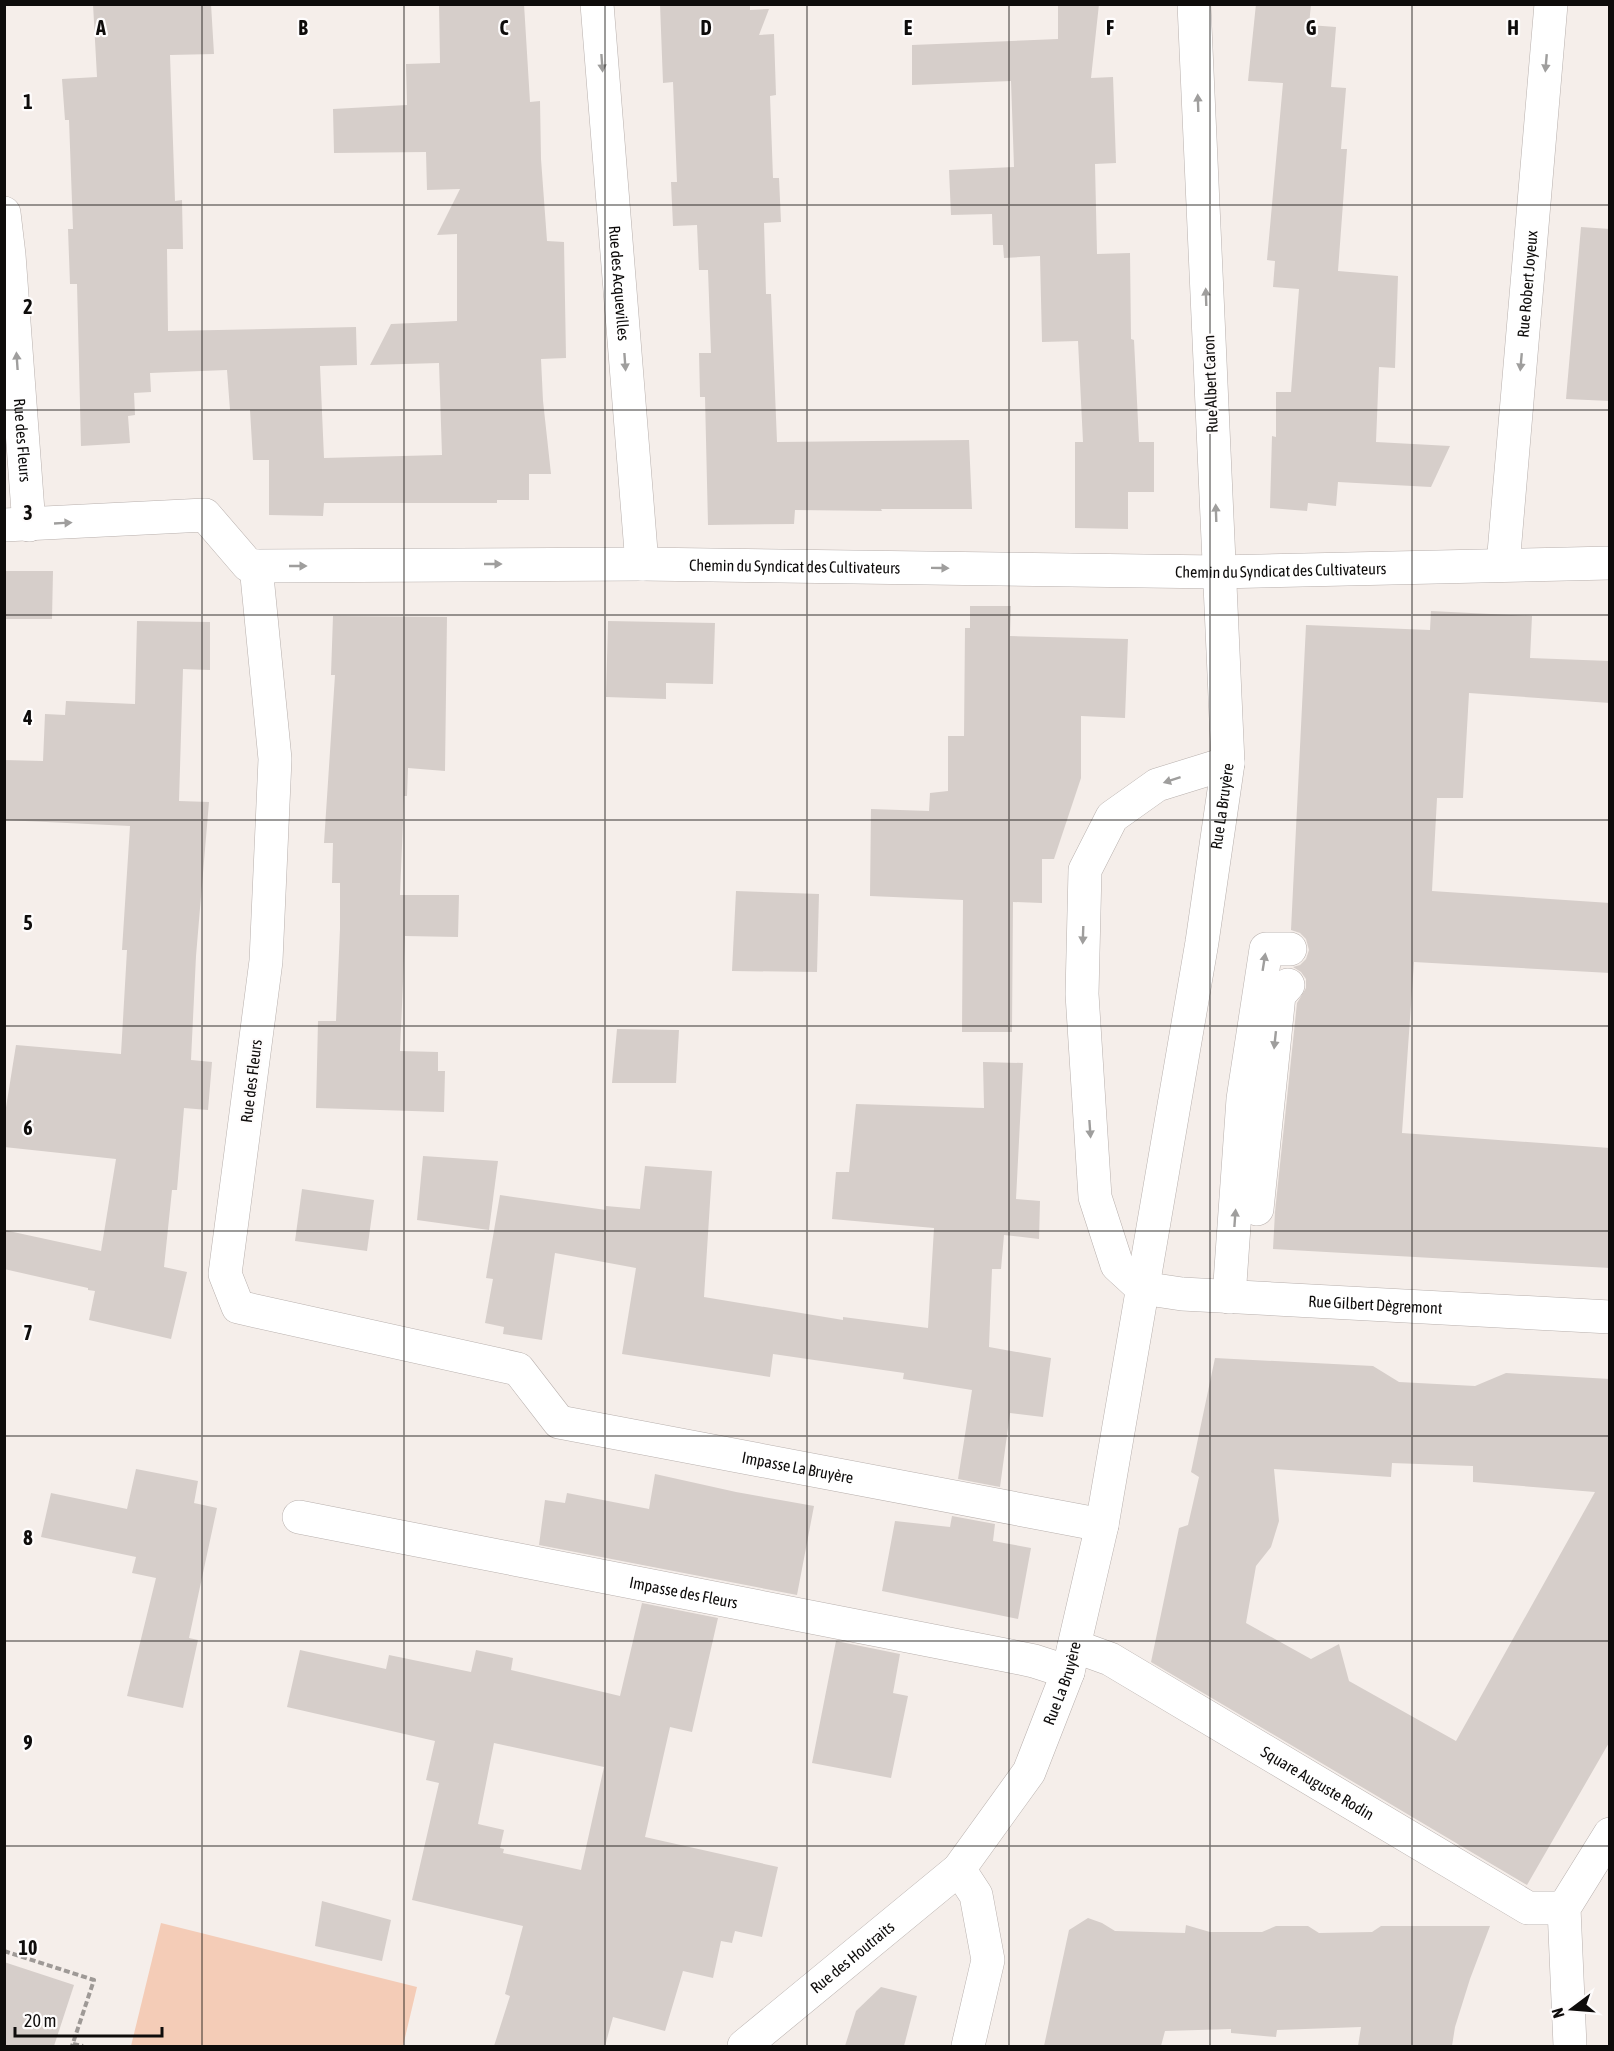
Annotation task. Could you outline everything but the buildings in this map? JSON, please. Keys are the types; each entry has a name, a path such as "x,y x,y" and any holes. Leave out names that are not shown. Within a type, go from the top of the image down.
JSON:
{"street":[{"name":"Rue des Acquevilles","path":"597,4 642,564"},
{"name":"Rue Albert Caron","path":"1194,4 1228,763"},
{"name":"Rue Robert Joyeux","path":"1503,565 1551,4"},
{"name":"Rue des Fleurs","path":"4,213 9,255 17,525"},
{"path":"17,525 205,515 248,565 256,566"},
{"name":"Chemin du Syndicat des Cultivateurs","path":"256,566 642,564 1218,572 1610,563"},
{"name":"Rue des Fleurs","path":"256,566 275,759 273,807 266,961 225,1274 238,1307 518,1369"},
{"name":"Rue La Bruyère","path":"959,1869 1029,1772 1071,1659 1102,1525 1202,942 1228,763 1157,785 1112,817 1085,870 1082,994 1095,1197 1117,1265 1142,1288"},
{"path":"1240,1298 1243,1099 1266,949 1290,949"},
{"path":"1240,1298 1253,1250 1279,995 1288,985"},
{"name":"Rue Gilbert Dègremont","path":"1142,1288 1182,1294 1240,1298 1610,1317"},
{"name":"Impasse La Bruyère","path":"518,1369 559,1422 1102,1525"},
{"name":"Impasse des Fleurs","path":"299,1517 1034,1661 1071,1659"},
{"name":"Square Auguste Rodin","path":"1071,1659 1110,1659 1528,1908 1564,1908"},
{"path":"1570,2046 1564,1908 1610,1834"},
{"path":"959,1869 976,1895 988,1960 968,2046"},
{"name":"Rue des Houtraits","path":"744,2046 959,1869"}],"path":[{"path":"4,1951 94,1980 73,2045 83,2046"}],"shaded area":[{"path":"161,1923 417,1987 403,2046 131,2046"}]}
